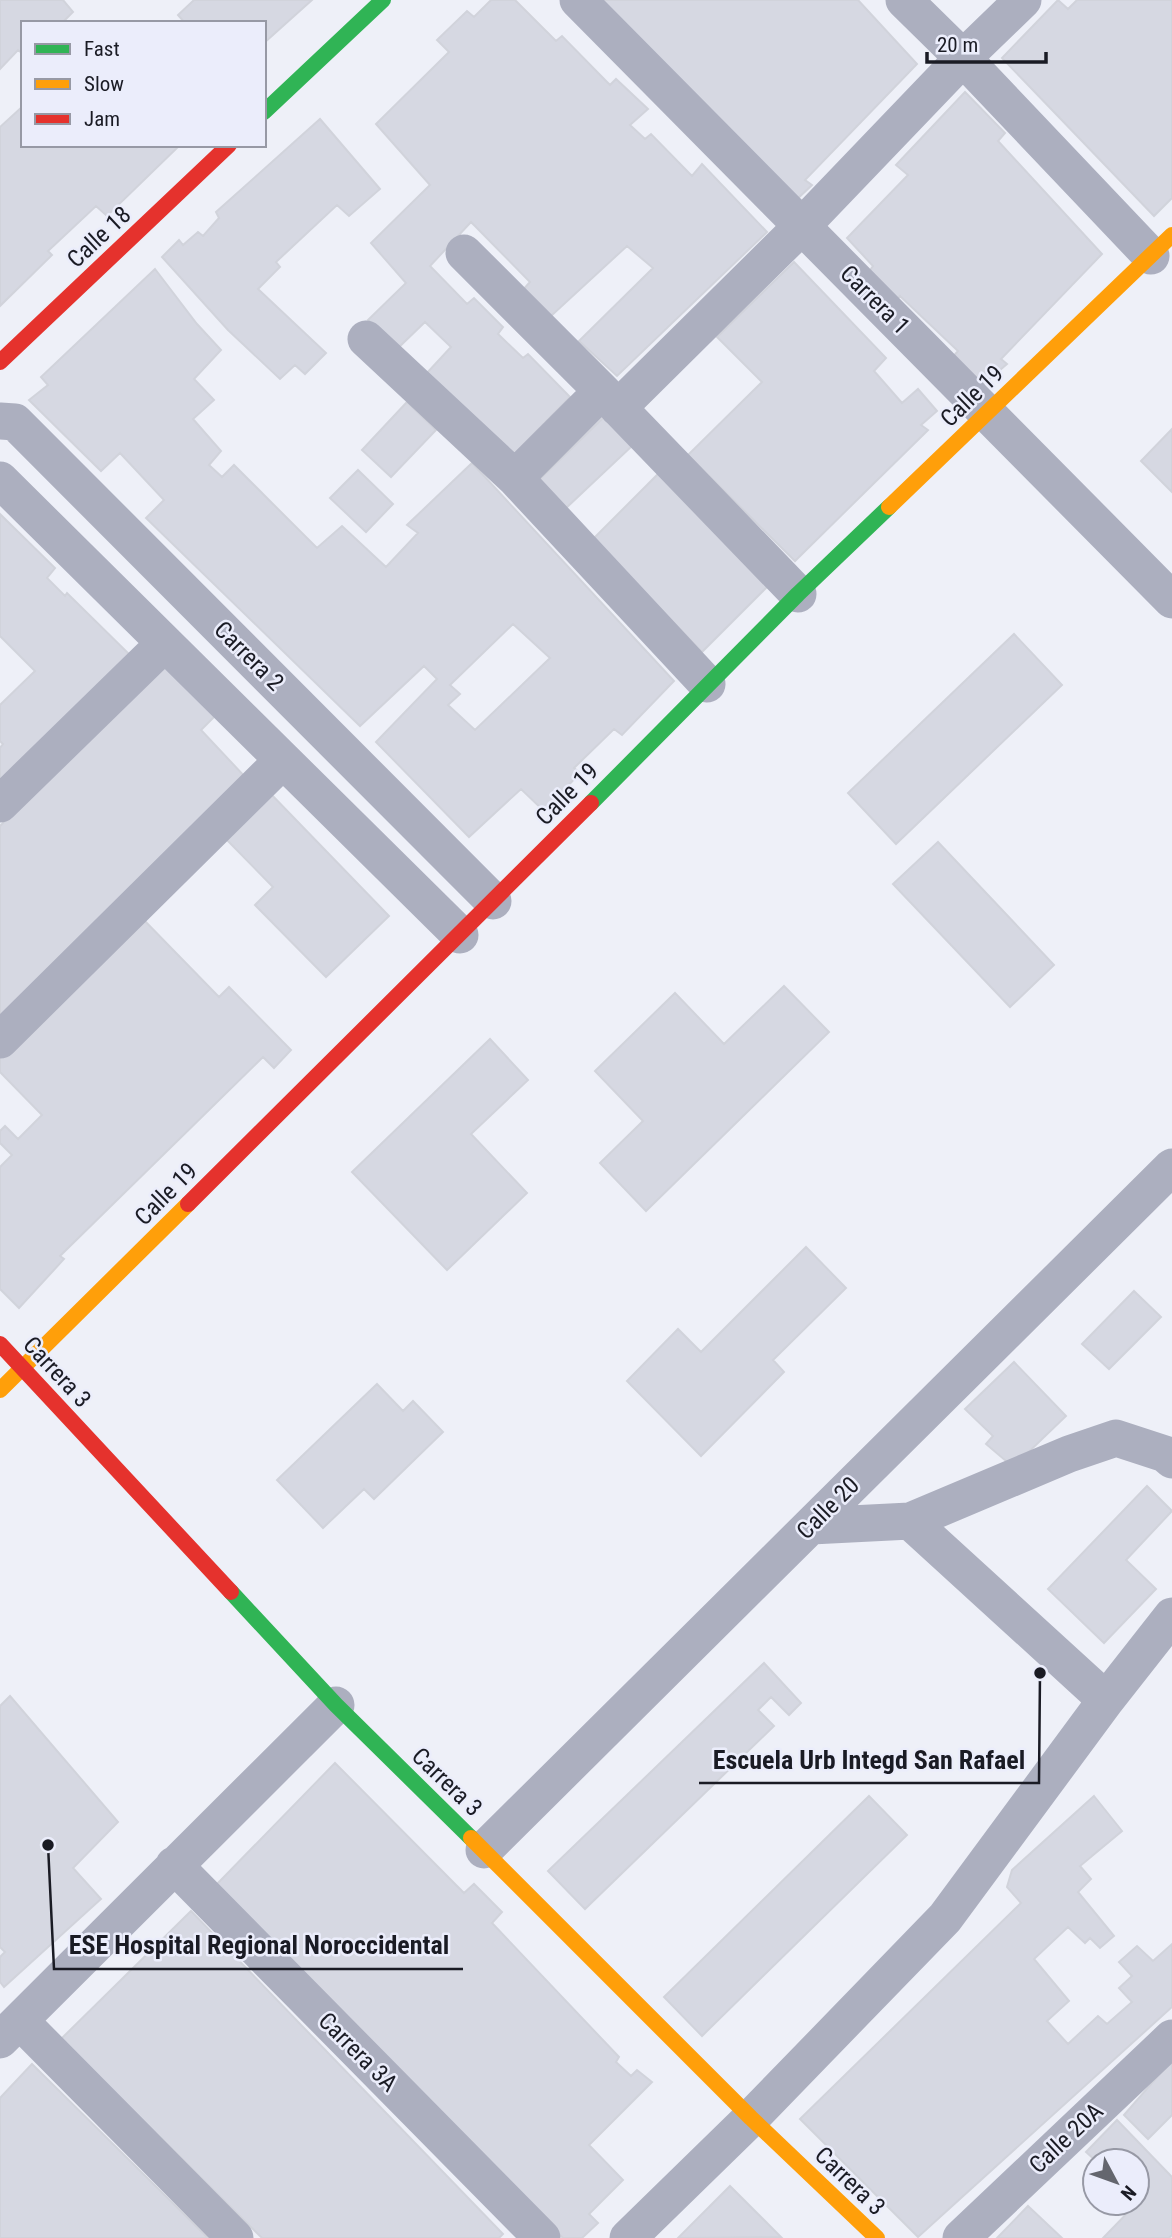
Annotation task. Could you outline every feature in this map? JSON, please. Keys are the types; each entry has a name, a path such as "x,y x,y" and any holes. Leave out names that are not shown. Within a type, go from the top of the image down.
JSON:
{"street":[{"path":"266,110 383,0"},
{"name":"Carrera 1","path":"578,0 1172,600"},
{"path":"904,0 1161,246"},
{"path":"515,478 610,399 802,226 963,58 1023,0"},
{"name":"Calle 18","path":"0,362 227,147"},
{"name":"Calle 19","path":"0,1390 460,935 798,594 1161,246"},
{"path":"464,253 610,399 798,594"},
{"path":"366,339 515,478 708,684"},
{"name":"Carrera 2","path":"0,421 15,422 493,901"},
{"name":"Carrera 2","path":"0,480 460,935"},
{"path":"0,804 164,644"},
{"path":"0,1040 283,760"},
{"name":"Calle 20","path":"484,1850 1172,1167"},
{"name":"Carrera 3","path":"0,1344 336,1705 751,2118 877,2238"},
{"path":"811,1526 910,1521 1069,1454 1116,1438 1165,1454 1172,1460"},
{"path":"910,1521 1106,1700"},
{"path":"628,2238 751,2118 946,1918 1106,1700 1172,1616"},
{"path":"235,2238 10,2031 336,1705"},
{"name":"Carrera 3A","path":"174,1865 542,2238"},
{"name":"Calle 20A","path":"961,2238 1172,2038"}],"building":[{"path":"0,0 63,0 73,12 64,21 21,21 21,52 18,50 0,69"},
{"path":"194,0 312,0 266,41 266,21 183,21 178,15"},
{"path":"491,0 515,0 556,41 562,36 610,85 616,79 648,109 630,125 645,139 651,134 692,176 702,164 767,232 617,376 579,341 653,268 627,246 550,317 522,291 530,282 471,222 430,266 467,304 474,298 503,327 498,334 523,358 528,354 570,397 513,455 426,374 451,347 425,322 398,348 368,320 406,283 371,243 430,185 376,124 449,52 437,40 467,11 474,17"},
{"path":"599,0 858,0 917,64 805,180 812,185 795,201"},
{"path":"1058,0 1068,9 1077,0 1172,0 1172,198 1154,216 1002,58"},
{"path":"965,92 1005,133 998,141 1102,254 1001,359 1007,364 971,395 943,368 958,351 900,296 895,302 866,276 873,266 847,238 908,175 896,165"},
{"path":"21,108 21,147 178,147 107,216 96,206 48,251 52,255 0,306 0,127"},
{"path":"320,119 380,189 349,216 337,205 276,262 280,267 258,289 326,353 305,374 295,365 280,379 228,330 162,257 179,240 183,245 198,232 203,236 219,218 216,212"},
{"path":"794,262 886,358 874,371 902,403 918,389 937,411 921,425 928,430 795,561 688,455 762,382 717,337"},
{"path":"155,269 197,324 221,350 194,379 214,400 193,419 221,451 209,465 222,477 234,465 317,548 342,526 386,567 418,533 407,525 472,463 674,681 622,735 614,729 574,768 580,773 544,811 521,789 469,837 376,742 437,679 424,666 360,726 146,518 164,500 120,453 101,471 29,400 48,385 41,377","holes":["513,624 550,658 475,730 448,705 460,694 450,685"]},
{"path":"407,402 436,430 391,477 362,450"},
{"path":"605,416 632,446 566,508 538,481"},
{"path":"1172,429 1172,492 1141,461"},
{"path":"358,470 393,504 366,532 330,498"},
{"path":"659,473 768,586 702,652 593,539"},
{"path":"0,514 55,568 47,578 65,596 67,593 133,658 0,793 0,748 3,744 0,741 0,705 35,671 0,636"},
{"path":"1014,634 1062,685 896,844 848,793"},
{"path":"165,663 217,714 201,730 247,779 0,1026 0,826"},
{"path":"268,791 389,916 326,977 255,905 273,887 223,836"},
{"path":"938,842 1054,965 1010,1007 893,884"},
{"path":"140,916 219,997 229,987 291,1050 274,1068 263,1057 60,1256 64,1259 19,1308 0,1289 0,1167 12,1155 0,1143 0,1131 5,1126 18,1139 42,1115 0,1072 0,1056"},
{"path":"784,986 829,1032 646,1211 600,1163 643,1121 595,1071 675,993 724,1044"},
{"path":"490,1039 528,1080 471,1134 527,1193 447,1270 352,1172"},
{"path":"806,1247 846,1288 773,1360 784,1372 701,1456 627,1381 678,1329 701,1352"},
{"path":"1134,1291 1161,1317 1109,1369 1082,1344"},
{"path":"1014,1362 1066,1416 1013,1467 986,1444 993,1436 965,1409"},
{"path":"377,1384 403,1411 413,1401 443,1432 374,1499 364,1489 323,1528 277,1480"},
{"path":"1147,1486 1172,1511 1126,1560 1156,1589 1104,1643 1048,1589"},
{"path":"764,1663 801,1703 789,1715 771,1697 758,1710 774,1726 585,1909 548,1871"},
{"path":"10,1696 118,1822 73,1868 101,1899 4,1987 0,1982 0,1957 5,1952 0,1947 0,1706"},
{"path":"335,1763 464,1893 474,1884 502,1912 492,1923 619,2057 616,2062 631,2076 637,2070 652,2082 589,2145 623,2180 589,2214 598,2223 582,2238 563,2238 217,1884"},
{"path":"869,1796 907,1835 702,2036 664,1997"},
{"path":"1094,1796 1122,1831 1080,1866 1091,1879 1078,1892 1114,1936 1100,1948 1090,1938 1085,1943 1068,1927 1034,1959 1069,2001 1047,2021 1068,2044 1098,2016 1107,2024 1132,2002 1119,1988 1132,1976 1119,1962 1137,1946 1153,1961 1172,1944 1172,2007 918,2237 800,2119 1021,1903 1007,1887 1012,1870"},
{"path":"191,1911 503,2234 499,2238 262,2238 61,2039"},
{"path":"1172,2060 1172,2115 1148,2139 1124,2115"},
{"path":"32,2064 208,2238 0,2238 0,2098"},
{"path":"1117,2120 1143,2147 1091,2147"},
{"path":"1151,2155 1172,2177 1172,2235 1169,2238 1103,2238 1123,2217 1151,2217"},
{"path":"730,2186 781,2237 678,2238"},
{"path":"1028,2206 1062,2238 997,2238"}],"traffic: fast":[{"path":"266,110 383,0"},
{"path":"591,803 798,594 889,507"},
{"path":"231,1592 336,1705 471,1838"}],"traffic: slow":[{"path":"889,507 1172,235"},
{"path":"0,1390 188,1204"},
{"path":"471,1838 751,2118 877,2238"}],"traffic: jam":[{"path":"0,362 227,147"},
{"path":"188,1204 591,803"},
{"path":"0,1344 231,1592"}],"place":[{"name":"Escuela Urb Integd San Rafael","path":"1040,1673"},
{"name":"ESE Hospital Regional Noroccidental","path":"48,1845"}]}
